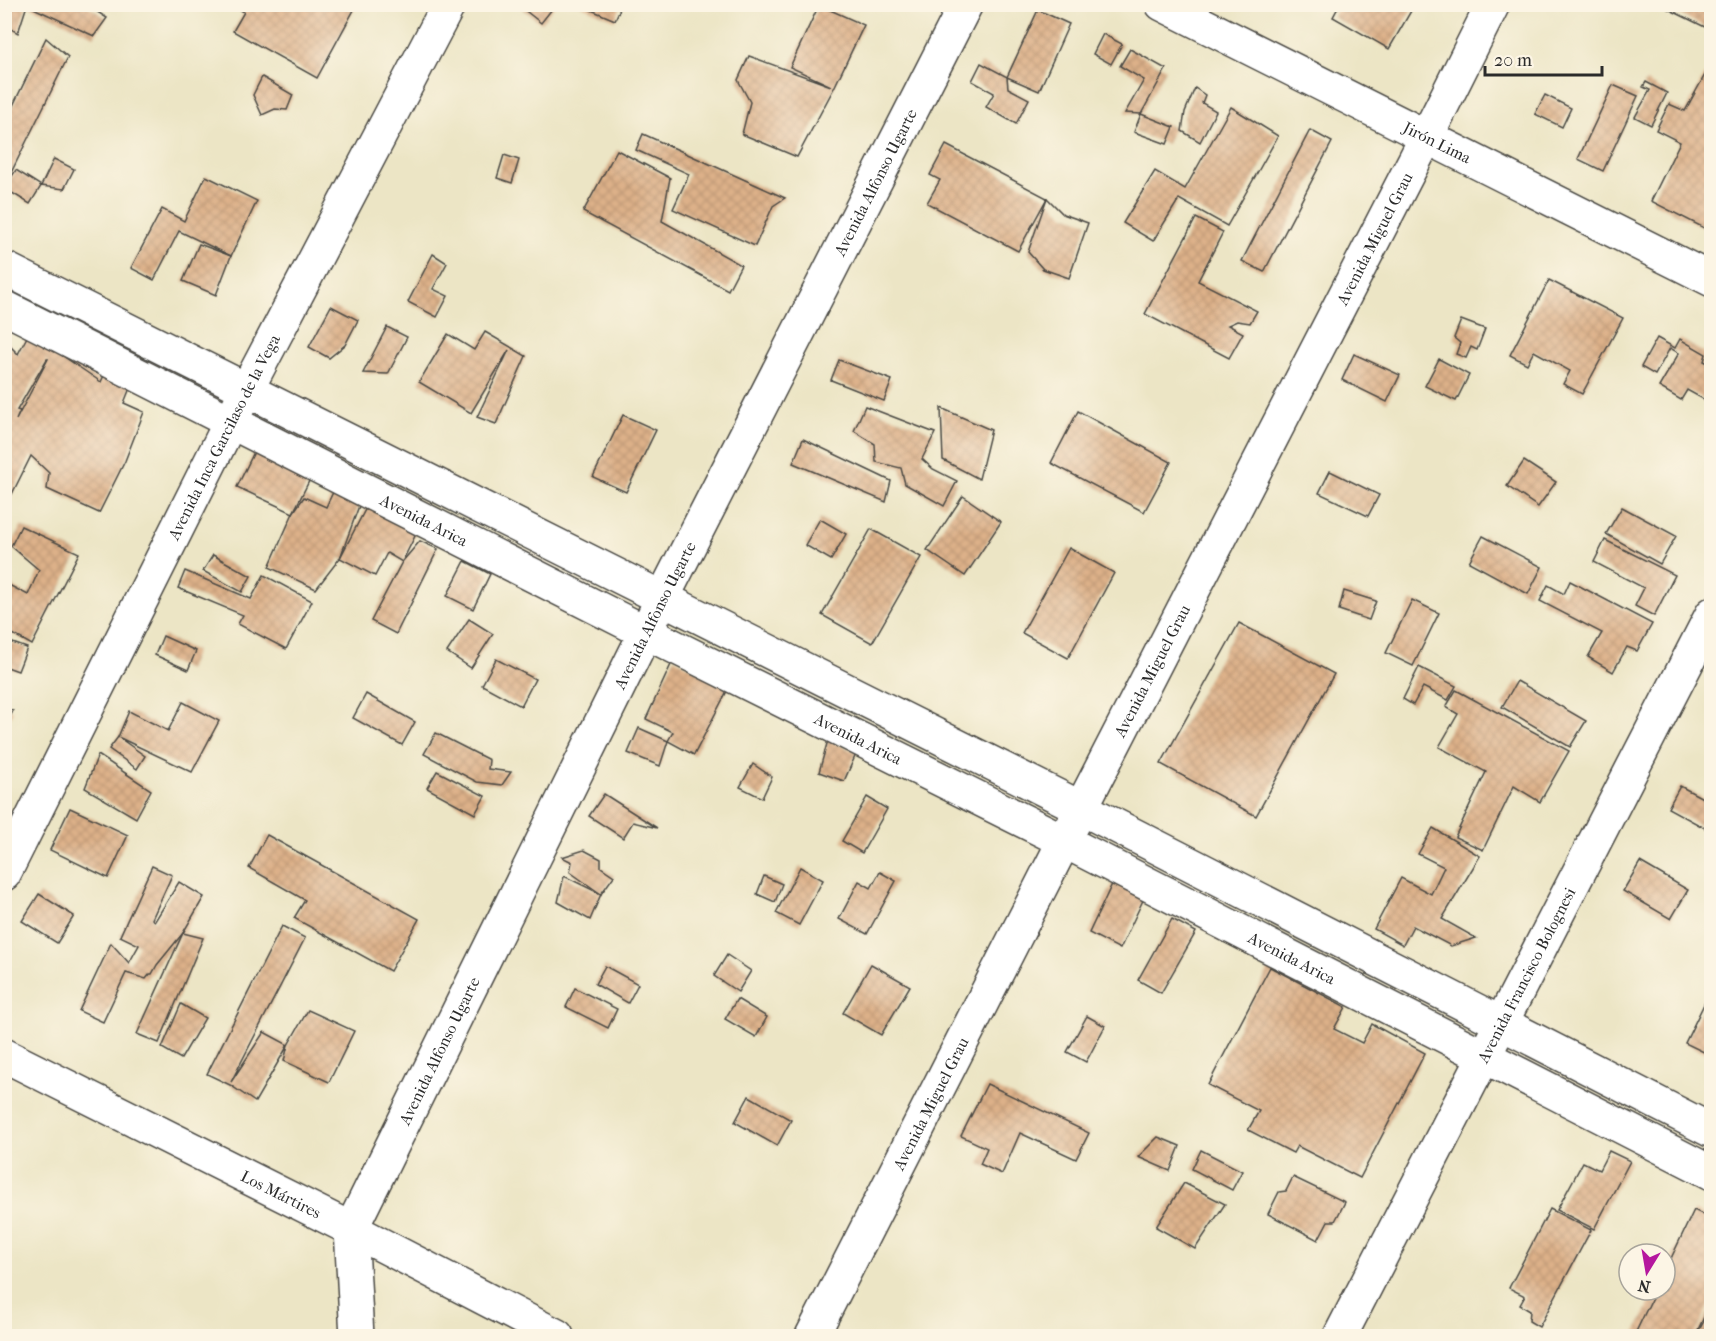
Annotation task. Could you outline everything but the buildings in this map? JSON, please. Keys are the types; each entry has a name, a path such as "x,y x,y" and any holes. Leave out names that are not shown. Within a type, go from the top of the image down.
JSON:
{"street":[{"name":"Avenida Inca Garcilaso de la Vega","path":"4,874 247,389 449,4"},
{"name":"Avenida Alfonso Ugarte","path":"351,1229 645,632 966,4"},
{"name":"Jirón Lima","path":"1162,4 1712,280"},
{"name":"Avenida Miguel Grau","path":"812,1336 1493,4"},
{"path":"4,268 1081,808 1712,1131"},
{"name":"Avenida Arica","path":"4,307 230,423 1064,841 1712,1173"},
{"name":"Avenida Francisco Bolognesi","path":"1340,1336 1712,614"},
{"name":"Los Mártires","path":"4,1055 351,1229 557,1336"},
{"path":"351,1229 357,1336"}]}
